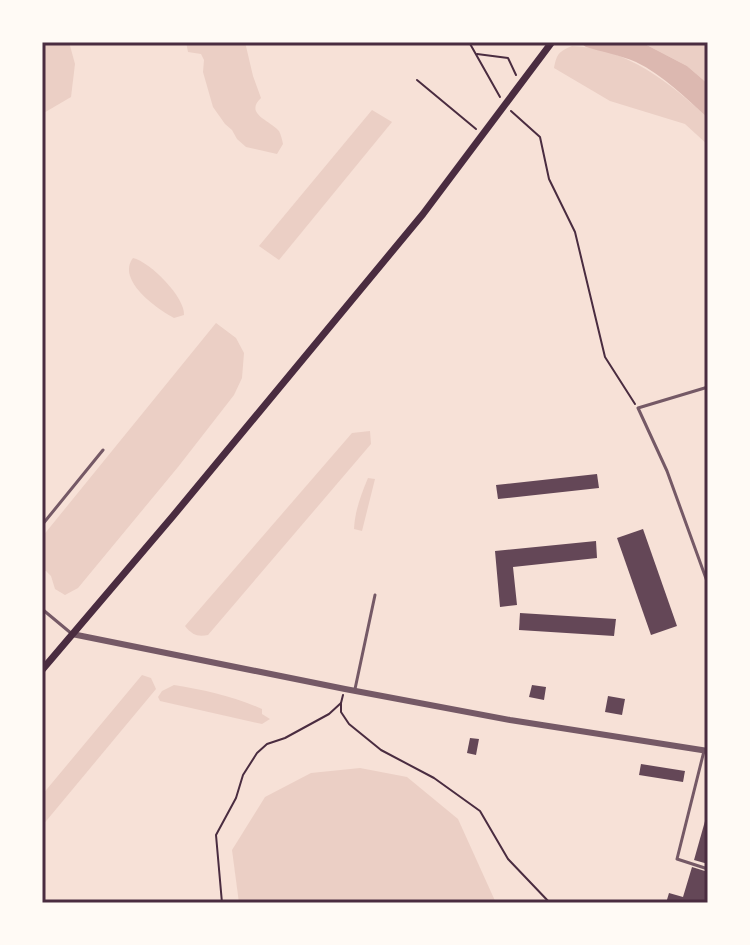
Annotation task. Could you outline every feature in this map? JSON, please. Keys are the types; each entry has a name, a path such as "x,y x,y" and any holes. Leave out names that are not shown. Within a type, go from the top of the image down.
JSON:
{"main road":[{"path":"42,670 413,226 552,42"}],"street":[{"path":"72,634 510,720 706,751"}],"lane":[{"path":"708,387 638,408 667,471 708,584"},
{"path":"42,525 103,450"},
{"path":"355,691 375,595"},
{"path":"42,609 72,634"},
{"path":"706,751 677,859 708,869"}],"path":[{"path":"469,42 505,106 540,137 549,179 575,232 605,357 638,408"},
{"path":"475,54 508,58 521,85"},
{"path":"417,80 483,135"},
{"path":"345,689 341,712 349,724 381,750 434,778 480,811 508,859 550,903"},
{"path":"222,903 216,835 236,798 243,775 267,744 285,738 329,714 341,703"}],"shaded area":[{"path":"42,42 69,42 75,64 71,97 42,114"},
{"path":"186,42 245,42 261,98 255,108 279,131 283,144 277,154 246,147 237,139 213,107 201,54 188,52"},
{"path":"579,42 641,42 687,66 708,84 708,118 646,67"},
{"path":"641,42 708,42 708,84 687,66"},
{"path":"572,46 611,53 662,80 708,118 708,145 685,124 610,101 554,68 559,54"},
{"path":"372,110 392,122 279,260 259,246"},
{"path":"133,258 165,281 179,299 184,315 174,318 141,293 130,275"},
{"path":"216,323 236,338 244,353 242,378 234,395 78,588 65,595 55,589 51,576 42,571 42,537"},
{"path":"370,431 371,444 208,635 190,631 185,626 352,433"},
{"path":"368,478 375,479 362,531 354,529"},
{"path":"142,675 151,678 156,689 42,826 42,795"},
{"path":"174,685 240,700 262,709 262,714 270,719 262,724 160,701 158,697 162,691"},
{"path":"360,768 407,777 458,819 496,903 239,903 232,850 265,797 311,773"}],"building":[{"path":"597,474 599,488 498,499 496,485"},
{"path":"643,529 677,626 651,635 617,538"},
{"path":"596,541 597,558 513,567 517,605 500,607 495,551"},
{"path":"520,613 616,619 614,636 519,630"},
{"path":"532,685 546,687 544,700 529,697"},
{"path":"608,696 625,699 622,715 605,712"},
{"path":"470,738 479,739 476,755 467,753"},
{"path":"641,764 685,771 683,782 639,775"},
{"path":"708,814 708,864 694,860"},
{"path":"692,867 708,872 706,903 666,903 669,893 683,897"}]}
